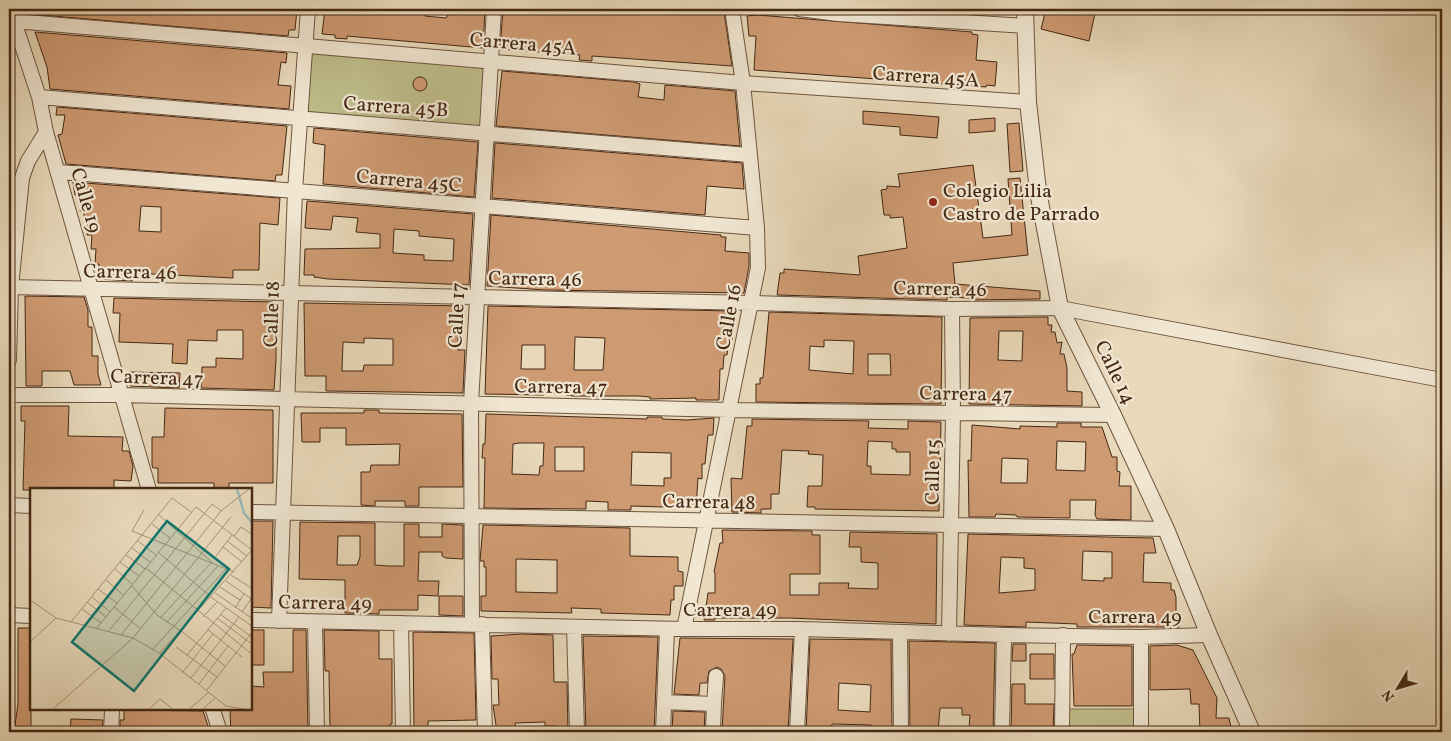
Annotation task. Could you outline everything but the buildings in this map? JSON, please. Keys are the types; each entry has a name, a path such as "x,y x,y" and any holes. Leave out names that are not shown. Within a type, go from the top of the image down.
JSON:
{"street":[{"name":"Calle 18","path":"279,621 295,191 308,9"},
{"name":"Calle 17","path":"485,732 477,624 471,403 494,9"},
{"name":"Calle 16","path":"684,629 708,521 758,268 757,228 743,83 732,9"},
{"path":"799,9 838,14 1025,26"},
{"name":"Calle 14","path":"1025,9 1028,102 1038,191 1060,308 1113,415 1166,529 1209,635 1252,732"},
{"name":"Carrera 45A","path":"12,15 305,45 743,83 1028,102"},
{"name":"Calle 19","path":"12,15 40,97 46,132 120,395 148,488"},
{"name":"Carrera 45B","path":"40,97 301,120 749,155"},
{"path":"9,360 10,287 22,178 28,161 46,132"},
{"name":"Carrera 45C","path":"58,172 757,228"},
{"name":"Carrera 46","path":"10,287 752,302 952,309 1060,308 1442,380"},
{"name":"Calle 15","path":"949,634 952,526 952,309"},
{"name":"Carrera 47","path":"9,395 120,395 287,401 471,403 729,410 1113,415"},
{"path":"9,505 30,506"},
{"name":"Carrera 48","path":"252,512 1166,529"},
{"path":"9,616 30,616"},
{"name":"Carrera 49","path":"252,620 477,624 574,628 802,629 900,634 1063,635 1141,638 1209,635"},
{"path":"315,622 317,732"},
{"path":"401,623 403,732"},
{"path":"574,628 577,732"},
{"path":"663,732 667,629"},
{"path":"797,732 802,629"},
{"path":"900,634 900,732"},
{"path":"1002,732 1004,635"},
{"path":"1062,732 1063,635"},
{"path":"1141,638 1141,732"},
{"path":"713,732 716,676"},
{"path":"664,702 714,704"},
{"path":"111,732 112,711"},
{"path":"213,711 220,732"}],"shaded area":[{"path":"305,45 491,60 487,133 301,120"},
{"path":"1069,709 1137,709 1137,732 1069,732"}],"place":[{"name":"Colegio Lilia Castro de Parrado","path":"933,202"}]}
